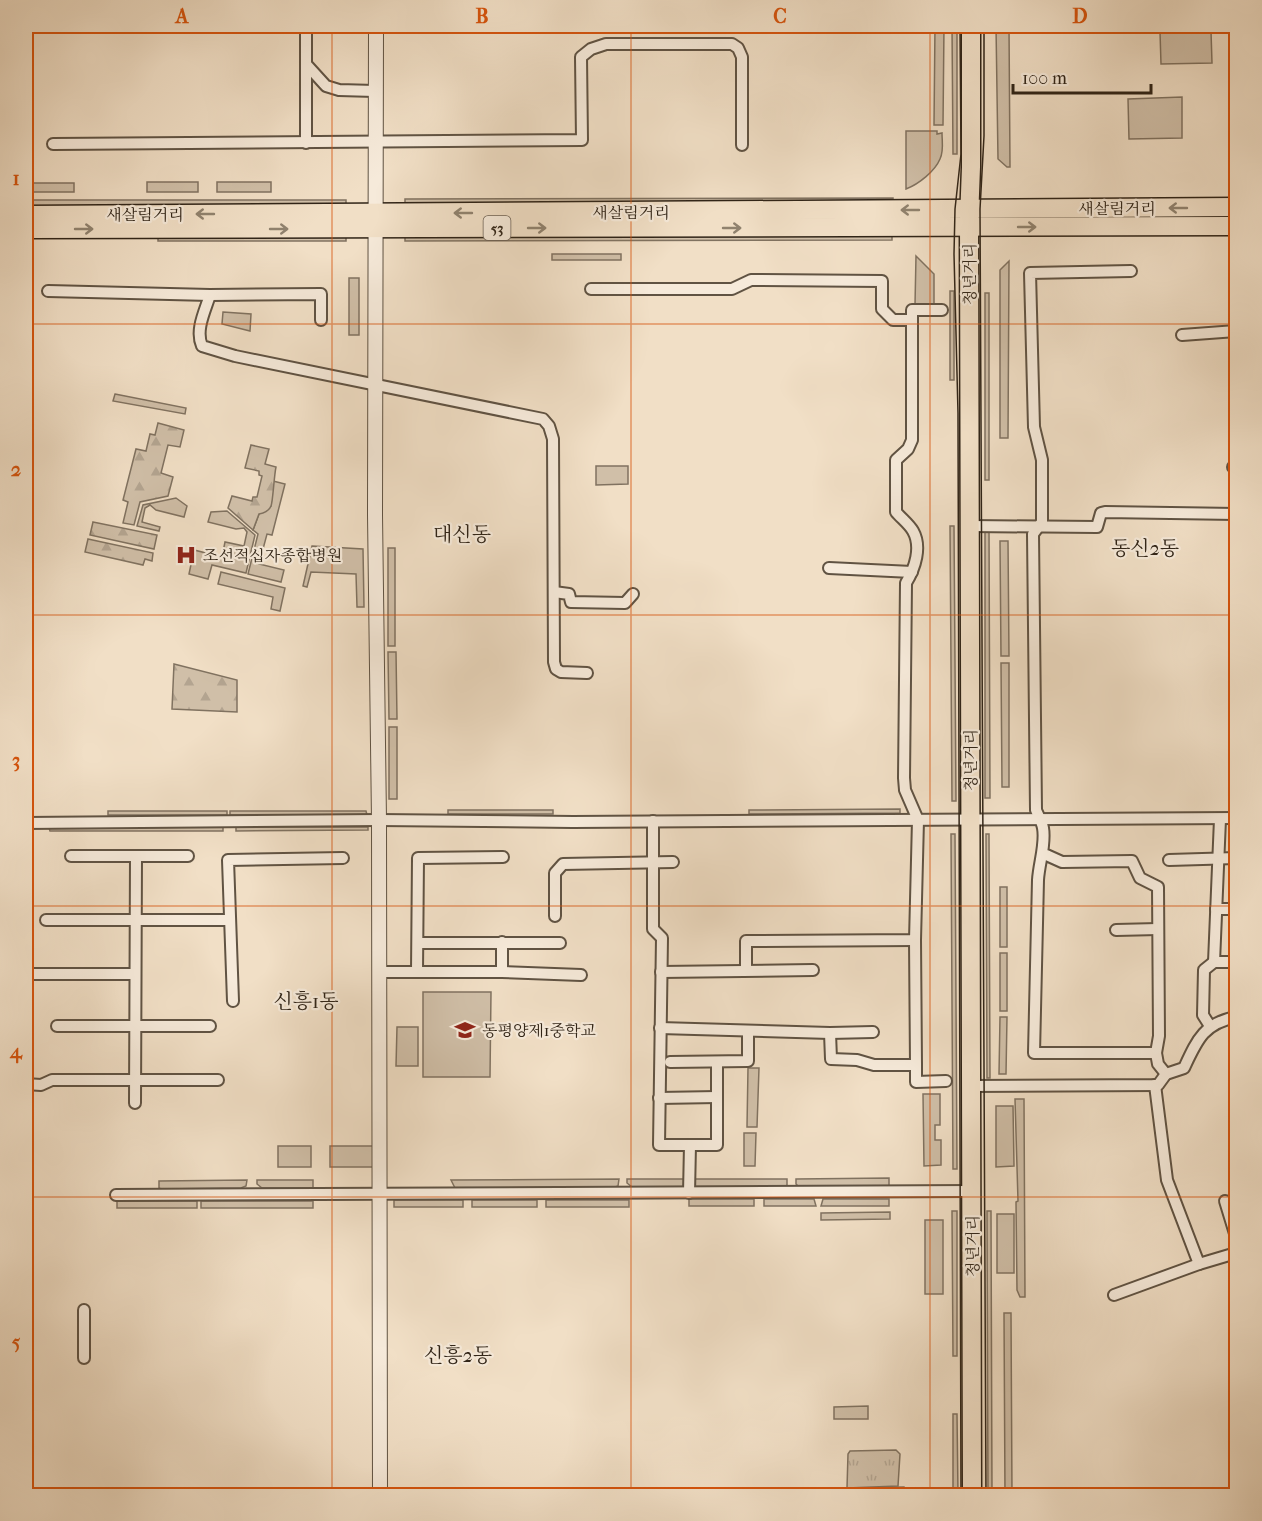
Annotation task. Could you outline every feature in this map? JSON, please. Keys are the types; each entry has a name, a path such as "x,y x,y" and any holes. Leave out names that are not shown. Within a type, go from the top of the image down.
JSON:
{"main road":[{"name":"청년거리","path":"971,26 969,218 972,1496"},
{"name":"새살림거리","path":"969,218 1236,207"},
{"name":"새살림거리","path":"26,215 375,221"},
{"name":"새살림거리","path":"26,229 375,221 969,218 1236,226"}],"street":[{"path":"306,26 306,143"},
{"path":"376,26 375,515 380,1496"},
{"path":"53,144 582,140 581,57 591,49 606,44 732,44 738,48 741,57 742,145"},
{"path":"306,63 326,86 339,90 375,91"},
{"path":"1131,272 1030,273 1034,427 1042,460 1042,522 1033,534 1036,804 1043,828 1038,880 1034,1053 1156,1053"},
{"path":"591,289 732,289 751,280 882,281 882,309 893,320 912,320"},
{"path":"48,291 210,295 321,294 321,320"},
{"path":"210,295 201,322 199,340 202,346 235,356 494,407 543,419 549,426 553,439 555,669 561,672 587,673"},
{"path":"942,310 912,310 912,440 908,449 896,460 896,512 912,529 916,539 916,561 906,582 904,778 905,790 918,820 915,940 916,1082 946,1082"},
{"path":"1182,334 1236,331"},
{"path":"970,526 1097,527 1101,513 1105,512 1236,514"},
{"path":"829,568 912,572"},
{"path":"555,592 569,594 571,602 625,603 633,594"},
{"path":"26,824 378,820 1236,818"},
{"path":"1214,962 1220,819"},
{"path":"653,821 653,929 662,938 659,1145 717,1145 717,1062"},
{"path":"1042,853 1062,862 1132,861 1140,878 1158,887 1159,1036 1156,1053 1158,1064 1166,1074"},
{"path":"71,856 188,856"},
{"path":"135,856 135,1104"},
{"path":"417,972 418,858 503,857"},
{"path":"233,1001 228,860 343,858"},
{"path":"1169,860 1236,858"},
{"path":"555,916 555,873 563,864 674,862"},
{"path":"1216,909 1236,909"},
{"path":"46,920 229,921"},
{"path":"1116,930 1158,928"},
{"path":"746,970 747,941 915,940"},
{"path":"502,942 502,972"},
{"path":"418,943 560,943"},
{"path":"1210,1026 1203,1015 1204,970 1214,962 1236,962"},
{"path":"661,972 813,970"},
{"path":"379,972 502,972 581,975"},
{"path":"26,974 134,974"},
{"path":"971,1086 1158,1085 1166,1074 1184,1068 1196,1043 1210,1026 1236,1017"},
{"path":"57,1026 210,1026"},
{"path":"660,1028 748,1032 873,1032"},
{"path":"670,1062 748,1061 748,1032"},
{"path":"830,1033 831,1059 857,1060 874,1065 916,1065"},
{"path":"26,1084 41,1085 52,1080 218,1080"},
{"path":"1155,1085 1167,1180 1199,1264"},
{"path":"659,1098 717,1097"},
{"path":"689,1193 690,1145"},
{"path":"116,1195 971,1191"},
{"path":"1225,1201 1236,1237"},
{"path":"1114,1295 1236,1253"},
{"path":"84,1310 84,1358"}],"green space":[{"path":"935,26 944,26 943,125 934,125"},
{"path":"952,26 957,26 957,154 953,154"},
{"path":"996,26 1009,26 1010,167 998,159"},
{"path":"1211,31 1212,63 1161,64 1160,32"},
{"path":"1182,97 1182,138 1129,139 1128,99"},
{"path":"906,131 942,133 942,146 938,164 921,180 906,189"},
{"path":"147,182 198,182 198,192 147,192"},
{"path":"217,182 271,182 271,192 217,192"},
{"path":"32,183 74,183 74,192 32,192"},
{"path":"893,198 893,206 405,207 405,199"},
{"path":"26,200 346,200 346,207 26,208"},
{"path":"892,235 892,240 405,241 405,236"},
{"path":"158,236 346,236 346,241 158,241"},
{"path":"552,254 621,254 621,260 552,260"},
{"path":"916,256 934,274 934,306 915,305"},
{"path":"1009,261 1008,438 1000,438 1000,270"},
{"path":"349,278 359,278 359,335 349,335"},
{"path":"950,291 954,291 954,380 950,380"},
{"path":"985,293 989,293 989,480 985,480"},
{"path":"223,312 251,314 250,331 222,324"},
{"path":"115,394 186,408 185,414 113,401"},
{"path":"158,423 184,430 180,447 168,445 161,473 173,477 168,496 140,502 134,525 123,523 128,502 123,500 136,449 146,451 150,434 155,435"},
{"path":"251,445 269,449 265,464 276,467 271,506 259,514 253,530 228,508 232,496 252,501 253,497 257,497 262,476 259,475 259,471 245,468"},
{"path":"596,466 628,466 628,484 596,485"},
{"path":"273,481 285,484 272,535 267,534 259,564 284,570 281,582 248,574 258,534 253,530 259,514 271,506"},
{"path":"176,498 187,506 184,517 156,510 150,505 145,508 142,522 160,527 159,531 137,526 143,505"},
{"path":"227,511 255,535 246,573 212,565 208,579 189,574 194,550 222,557 225,542 244,546 247,532 244,528 236,529 208,522 211,512"},
{"path":"93,522 157,535 154,549 90,535"},
{"path":"950,526 954,526 956,801 952,801"},
{"path":"985,527 989,527 990,798 985,798"},
{"path":"88,539 153,553 152,561 145,559 143,565 85,552"},
{"path":"1000,541 1008,541 1009,656 1001,656"},
{"path":"312,546 363,549 364,607 357,607 356,574 311,572 307,587 303,586"},
{"path":"388,548 395,548 395,646 388,646"},
{"path":"221,572 285,588 280,611 271,609 273,597 218,584"},
{"path":"388,652 396,652 397,719 389,719"},
{"path":"1001,663 1009,663 1009,787 1002,787"},
{"path":"174,664 237,680 237,712 172,709"},
{"path":"389,727 397,727 397,799 389,799"},
{"path":"900,809 900,813 749,814 749,810"},
{"path":"448,810 553,810 553,814 448,814"},
{"path":"108,811 227,811 227,815 108,815"},
{"path":"230,811 366,811 367,815 230,815"},
{"path":"223,827 223,831 50,831 49,828"},
{"path":"236,827 368,827 368,830 236,831"},
{"path":"951,834 955,834 957,1169 953,1169"},
{"path":"986,834 989,834 990,1078 987,1078"},
{"path":"1000,887 1007,887 1007,947 1000,947"},
{"path":"1000,953 1007,953 1007,1011 1000,1011"},
{"path":"423,992 491,992 490,1077 423,1077"},
{"path":"1000,1017 1007,1017 1006,1074 999,1074"},
{"path":"397,1027 418,1027 418,1066 396,1066"},
{"path":"748,1068 759,1068 757,1127 747,1127"},
{"path":"923,1094 940,1094 940,1125 935,1125 935,1140 941,1140 941,1165 924,1166"},
{"path":"1015,1099 1024,1099 1025,1297 1020,1297 1017,1290 1016,1202 1018,1201"},
{"path":"996,1106 1013,1106 1014,1166 996,1167"},
{"path":"744,1133 756,1133 755,1166 744,1166"},
{"path":"278,1146 311,1146 311,1167 278,1167"},
{"path":"330,1146 373,1146 373,1167 330,1167"},
{"path":"889,1178 889,1186 799,1187 796,1184 796,1179"},
{"path":"619,1179 618,1186 615,1187 455,1188 451,1180"},
{"path":"627,1179 685,1179 685,1187 632,1187 627,1183"},
{"path":"693,1179 787,1179 787,1185 784,1187 693,1187"},
{"path":"247,1180 246,1186 241,1188 159,1188 159,1181"},
{"path":"257,1180 313,1180 313,1188 262,1188 257,1184"},
{"path":"689,1199 754,1199 754,1206 689,1206"},
{"path":"764,1199 814,1199 816,1206 764,1206"},
{"path":"823,1199 889,1199 889,1206 821,1206"},
{"path":"394,1200 463,1200 463,1207 394,1207"},
{"path":"472,1200 537,1200 537,1207 472,1207"},
{"path":"546,1200 629,1200 629,1207 546,1207"},
{"path":"117,1201 197,1201 197,1208 117,1208"},
{"path":"201,1201 313,1201 313,1208 201,1208"},
{"path":"952,1211 957,1211 957,1356 953,1356"},
{"path":"987,1211 991,1211 992,1496 988,1495"},
{"path":"890,1212 890,1219 821,1220 821,1213"},
{"path":"997,1214 1014,1214 1014,1273 997,1273"},
{"path":"925,1220 943,1220 943,1294 925,1294"},
{"path":"1004,1313 1011,1313 1012,1496 1005,1495"},
{"path":"868,1406 868,1419 834,1419 834,1407"},
{"path":"953,1414 957,1414 958,1495 953,1495"},
{"path":"896,1450 900,1454 898,1486 847,1488 850,1451"},
{"path":"904,1487 905,1495 853,1495 853,1488"}],"tram line":[{"path":"960,26 961,154 955,209 954,254 958,413 961,1496"},
{"path":"984,26 984,136 980,209 986,1496"}],"place":[{"name":"조선적십자종합병원","path":"186,555"},
{"name":"동평양제1중학교","path":"465,1030"}],"district":[{"name":"대신동","path":"462,534"},
{"name":"동신2동","path":"1145,548"},
{"name":"신흥1동","path":"306,1001"},
{"name":"신흥2동","path":"458,1355"}]}
